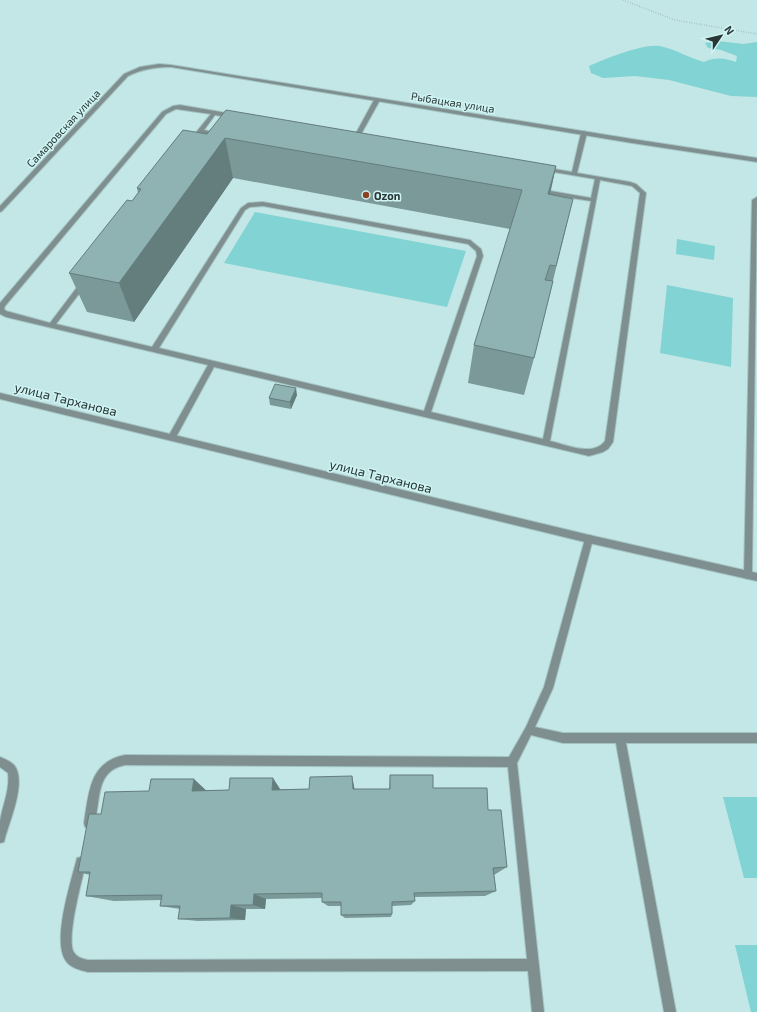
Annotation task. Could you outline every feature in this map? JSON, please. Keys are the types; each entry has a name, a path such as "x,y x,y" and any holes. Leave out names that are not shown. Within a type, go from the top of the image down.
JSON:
{"street":[{"name":"Рыбацкая улица","path":"145,67 171,66 757,160"},
{"name":"Самаровская улица","path":"0,210 122,79 130,72 145,67"},
{"path":"358,137 377,100"},
{"path":"180,107 358,137 628,183 634,185 642,193 609,442 605,448 597,452 589,453 8,316 3,313 1,309 2,305 164,113 169,110 180,107"},
{"path":"195,138 214,113"},
{"path":"200,131 223,136"},
{"path":"574,174 584,133"},
{"path":"546,443 598,178"},
{"path":"531,189 594,200"},
{"path":"748,576 754,483 755,200 757,199"},
{"path":"154,350 243,209 248,205 263,204 470,242 479,250 480,256 426,415"},
{"path":"51,326 90,276"},
{"path":"172,438 212,364"},
{"name":"улица Тарханова","path":"0,396 589,539 757,577"},
{"path":"538,1012 512,762 529,730 548,688 589,539"},
{"path":"529,730 563,738 757,738"},
{"path":"620,738 670,1012"},
{"path":"86,836 97,781 104,770 113,762 125,760 512,762"},
{"path":"0,762 6,764 13,773 13,788 0,838"},
{"path":"83,851 66,937 68,953 75,962 88,966 533,965"}],"path":[{"path":"622,0 675,20 757,34"}],"shaded area":[{"path":"718,41 743,44 757,42 757,97 731,96 669,80 635,76 603,78 591,73 589,66 624,52 653,46 666,47 704,62 712,59 720,59 736,62 737,56 721,50 708,48 705,43"},
{"path":"255,212 466,251 447,307 224,263"},
{"path":"677,239 715,246 714,260 676,254"},
{"path":"667,285 733,298 731,367 660,353"},
{"path":"723,797 757,797 757,878 744,878"},
{"path":"735,945 757,945 757,1012 751,1012"}],"building":[{"path":"226,110 556,166 548,194 573,199 556,266 550,265 545,280 553,281 534,358 474,345 522,190 225,138 119,283 69,273 127,200 132,201 141,189 137,188 183,130 207,134"},
{"path":"275,384 296,388 290,402 269,398"},
{"path":"390,775 433,775 433,788 487,788 488,810 501,810 507,867 493,868 496,891 414,893 415,901 392,902 392,914 341,915 341,902 322,902 322,893 254,894 253,905 231,905 230,918 178,919 180,906 160,906 162,895 86,896 90,872 78,872 89,814 101,814 105,792 149,791 151,779 194,779 192,791 229,790 230,778 273,778 272,790 309,789 310,777 352,776 353,789 390,789"}],"place":[{"name":"Ozon","path":"366,195"}]}
